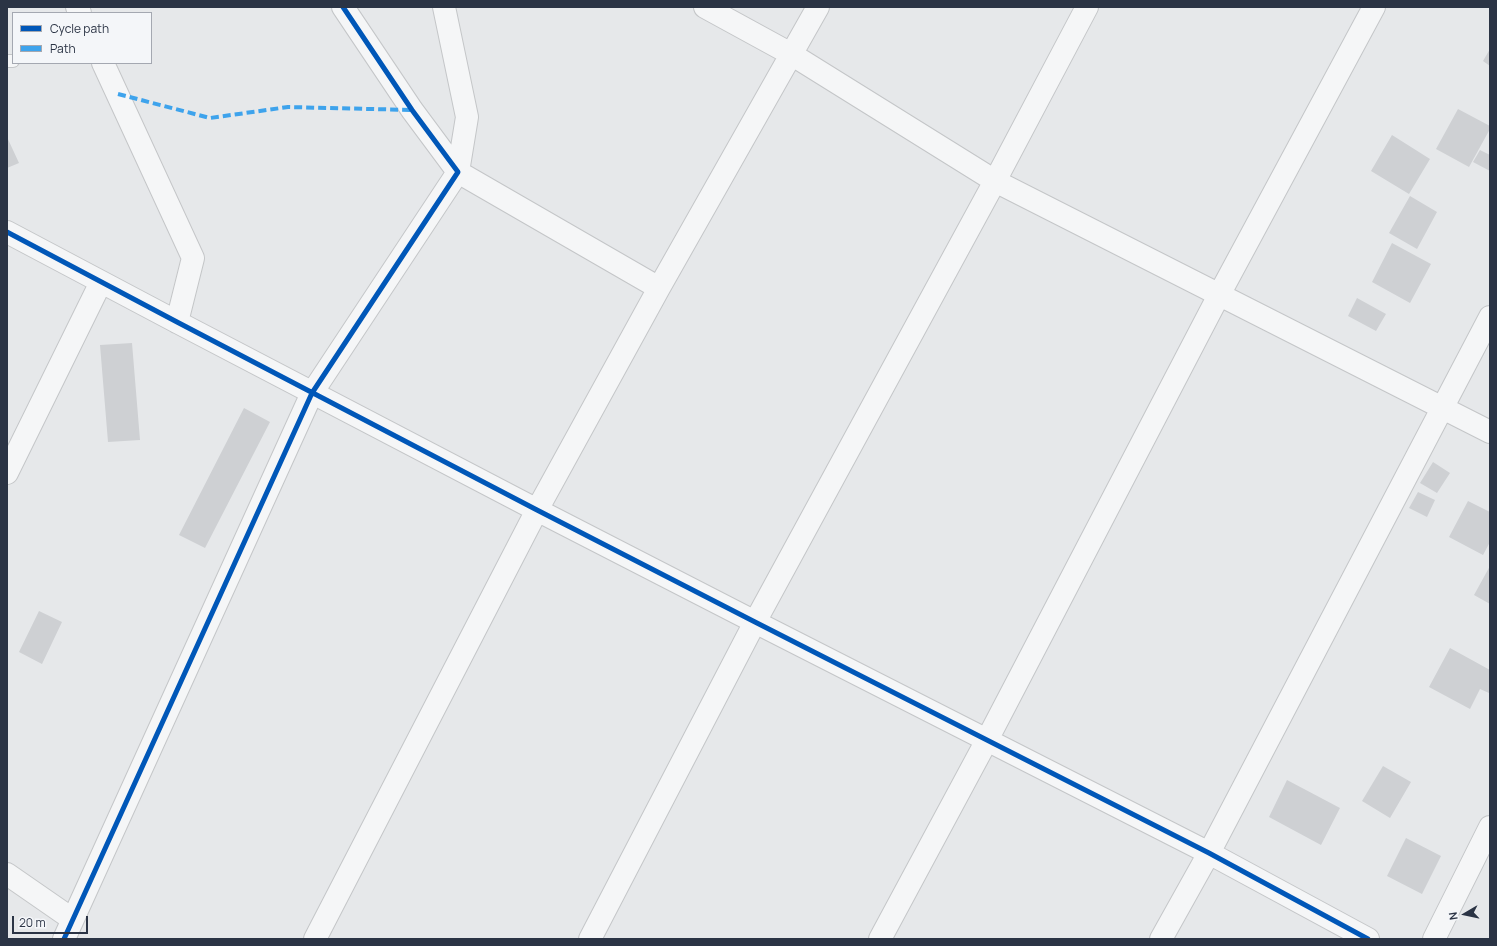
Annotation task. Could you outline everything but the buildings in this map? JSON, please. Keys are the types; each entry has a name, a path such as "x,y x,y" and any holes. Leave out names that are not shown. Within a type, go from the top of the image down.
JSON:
{"street":[{"path":"343,7 412,110 458,172 659,288"},
{"path":"64,939 312,393 458,172 467,117 444,7"},
{"path":"705,7 791,54 995,181 1490,432"},
{"path":"315,939 537,510 659,288 818,7"},
{"path":"590,939 755,622 995,181 1087,7"},
{"path":"880,939 987,740 1219,295 1374,7"},
{"path":"103,64 193,258 176,322"},
{"path":"7,232 537,510 1208,853 1368,939"},
{"path":"7,473 101,282"},
{"path":"1162,939 1490,317"},
{"path":"1434,939 1490,827"},
{"path":"7,874 72,919"}],"marked path":[{"path":"118,94 210,118 288,107 412,110"}],"cycle path":[{"path":"64,939 312,393 458,172 412,110 343,7"},
{"path":"7,232 537,510 1209,853 1368,939"}]}
